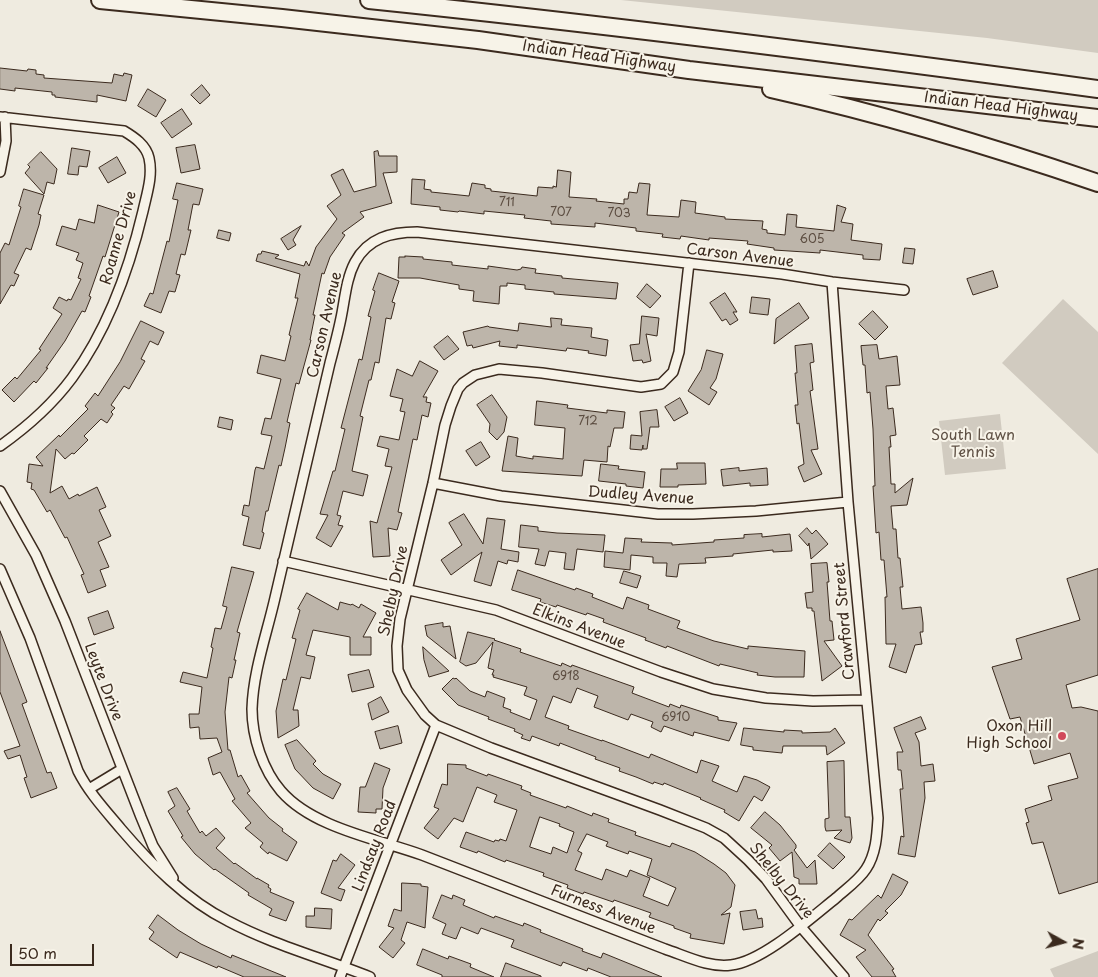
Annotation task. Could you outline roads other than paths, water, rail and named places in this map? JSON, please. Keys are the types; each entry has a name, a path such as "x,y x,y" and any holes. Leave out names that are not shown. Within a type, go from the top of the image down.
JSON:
{"highway":[{"name":"Indian Head Highway","path":"100,0 468,39 689,70 1098,118"},
{"name":"Indian Head Highway","path":"368,0 552,19 864,57 1098,90"},
{"path":"864,57 1098,79"},
{"path":"689,70 824,101 920,126 1098,183"}],"street":[{"path":"0,172 6,141 2,117"},
{"name":"Roanne Drive","path":"0,446 32,422 56,397 75,373 94,342 113,307 127,268 151,175 146,150 136,138 124,131 2,117"},
{"name":"Carson Avenue","path":"391,845 330,824 295,803 277,786 261,755 253,719 253,700 260,662 342,317 348,280 358,257 377,239 390,234 417,232 904,290"},
{"name":"Shelby Drive","path":"689,263 679,352 673,372 661,384 641,387 509,369 491,370 475,375 463,383 452,401 445,425 407,590 397,638 398,670 407,690 425,715 436,725 491,748 715,832 735,847 766,879 801,927 844,977"},
{"name":"Crawford Street","path":"801,927 864,872 873,856 878,818 865,700 861,635 848,502 832,282"},
{"name":"Dudley Avenue","path":"433,483 530,500 658,514 756,511 848,502"},
{"name":"Leyte Drive","path":"0,491 36,555 65,621 153,846 177,885"},
{"name":"Elkins Avenue","path":"283,561 496,610 636,664 713,689 766,698 813,701 865,700"},
{"name":"Leyte Drive","path":"0,569 30,638 75,764 89,789 146,857 200,904 232,924 370,977"},
{"name":"Lindsay Road","path":"340,977 436,725"},
{"path":"89,789 122,769"},
{"name":"Furness Avenue","path":"391,845 665,949 712,964 730,966 744,963 760,955 801,927"}],"place":[{"name":"Oxon Hill High School","path":"1062,736"}],"park label":[{"name":"South Lawn Tennis","path":"973,444"}]}
